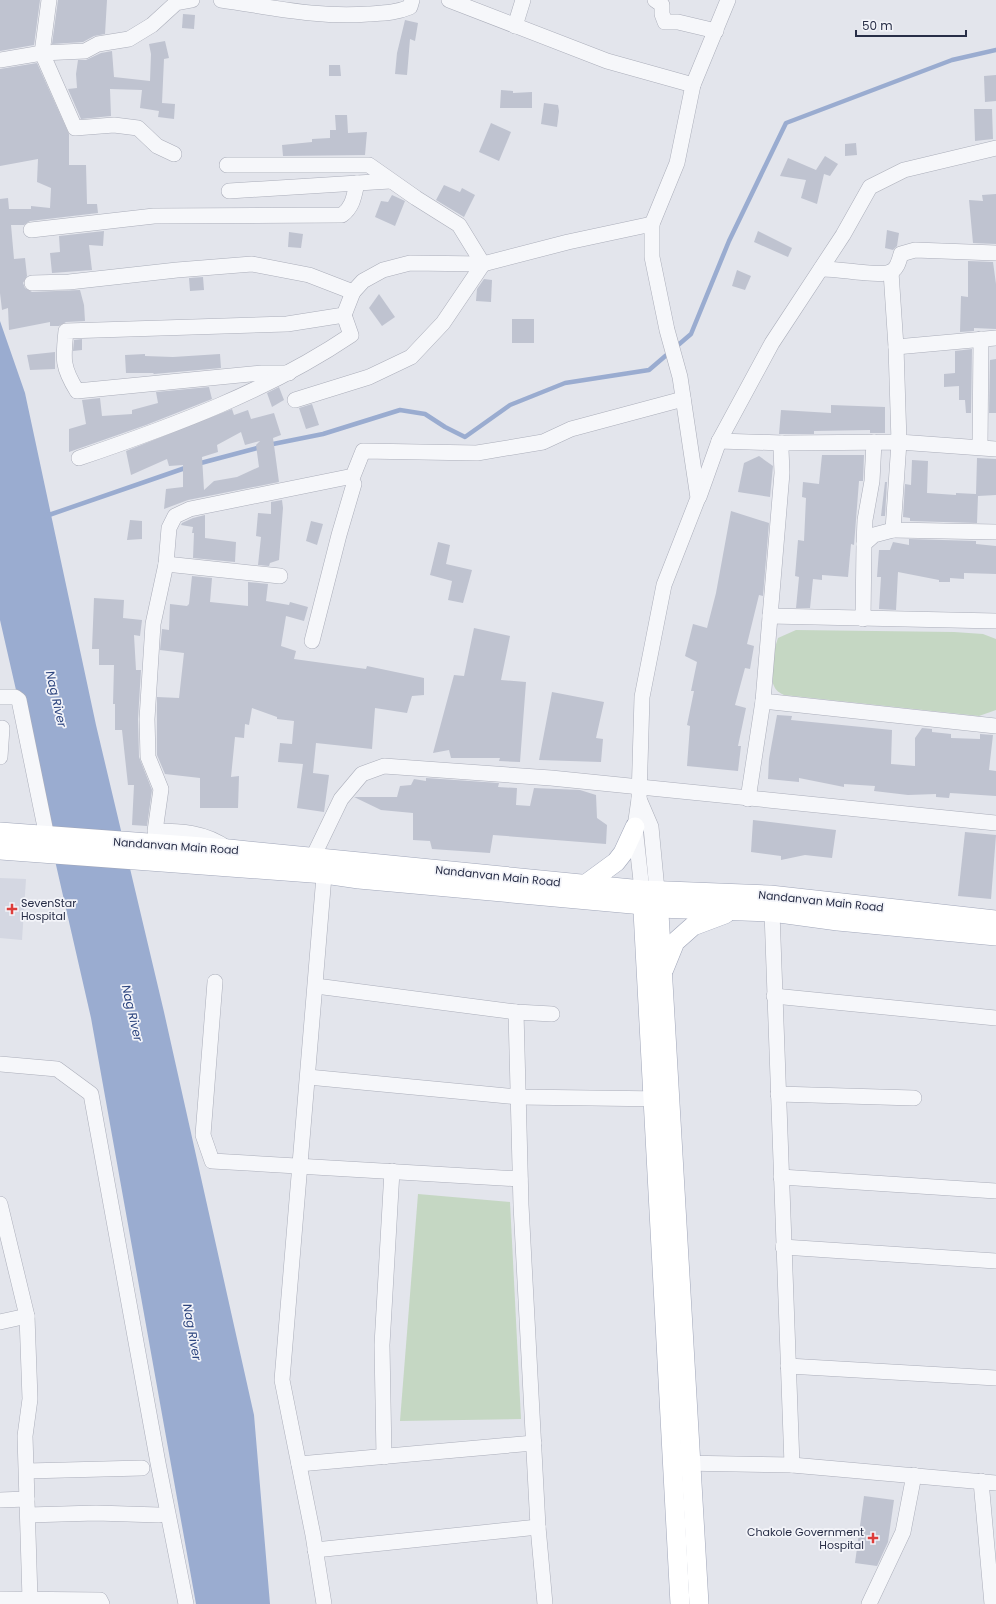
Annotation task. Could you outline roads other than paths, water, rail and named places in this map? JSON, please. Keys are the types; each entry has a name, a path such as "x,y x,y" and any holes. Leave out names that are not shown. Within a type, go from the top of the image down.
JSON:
{"main road":[{"path":"586,884 616,862 623,853 635,827"},
{"name":"Nandanvan Main Road","path":"0,832 42,842 138,851 229,849 321,863 586,884 650,898 770,895 996,920"},
{"path":"0,850 42,842"},
{"path":"138,851 321,863 359,879 489,892 650,898 734,910 772,912 838,921 996,936"},
{"path":"650,898 662,974 661,1100"},
{"path":"650,898 682,1463 699,1604"},
{"path":"662,974 675,942 693,926 734,910"},
{"path":"680,1604 682,1463"}],"street":[{"path":"49,0 42,53 75,128 114,125 138,128 157,146 174,154"},
{"path":"0,60 42,53 85,51 98,44 128,39 152,25 176,4 192,0"},
{"path":"222,0 297,13 346,16 397,13 410,7 412,0"},
{"path":"449,0 607,62 693,86"},
{"path":"515,26 523,0"},
{"path":"655,0 662,5 664,22 678,22 716,31"},
{"path":"698,498 680,377 667,330 652,257 652,224 678,163 693,86 728,0"},
{"path":"650,898 635,827 639,793 642,697 664,585 719,441 772,343 843,235 870,187 904,170 996,148"},
{"path":"227,165 369,165 459,225 483,264"},
{"path":"229,191 390,180"},
{"path":"31,230 154,216 342,214 349,210 353,201 357,183"},
{"path":"79,458 165,428 289,373 316,359 351,335 344,315 353,292 363,281 383,270 410,263 483,264 568,242 652,224"},
{"path":"820,269 880,274 891,272 897,266 901,254 915,250 996,253"},
{"path":"32,283 69,282 177,270 252,264 309,275 353,292"},
{"path":"295,400 369,377 411,357 443,323 483,264"},
{"path":"891,272 896,347 899,442 893,530"},
{"path":"289,373 262,373 77,391 67,375 63,358 66,332 287,324 344,315"},
{"path":"896,347 996,338"},
{"path":"980,447 981,339"},
{"path":"229,849 217,841 195,832 155,831 161,789 148,757 147,719 153,624 166,564 169,528 175,516 190,509 353,476 363,451 477,453 543,442 571,429 683,399"},
{"path":"719,441 782,443 899,442 996,449"},
{"path":"863,618 864,530 872,481 874,442"},
{"path":"748,798 763,701 782,473 782,443"},
{"path":"312,641 339,535 354,484"},
{"path":"864,544 874,535 893,530 996,532"},
{"path":"166,564 280,576"},
{"path":"770,616 996,621"},
{"path":"0,697 15,697 19,700 42,842"},
{"path":"763,701 996,726"},
{"path":"0,757 2,728"},
{"path":"324,1604 299,1464 282,1380 316,986 321,863 341,799 362,774 384,766 550,778 639,793 748,798 996,823"},
{"path":"639,793 652,827 650,898"},
{"path":"772,912 792,1465"},
{"path":"215,982 204,1135 212,1161 520,1179"},
{"path":"316,986 516,1012 552,1014"},
{"path":"774,996 996,1018"},
{"path":"516,1012 520,1179 538,1527 545,1604"},
{"path":"0,1064 57,1069 91,1094 186,1604"},
{"path":"308,1077 518,1097 661,1100"},
{"path":"778,1094 914,1098"},
{"path":"384,1457 382,1345 392,1172"},
{"path":"781,1177 996,1191"},
{"path":"0,1204 27,1316 30,1399 25,1436 30,1599"},
{"path":"784,1247 996,1261"},
{"path":"0,1322 27,1316"},
{"path":"788,1366 996,1378"},
{"path":"299,1464 534,1443"},
{"path":"682,1463 792,1465 989,1482 992,1604"},
{"path":"26,1471 142,1468"},
{"path":"869,1604 903,1532 914,1475"},
{"path":"0,1500 27,1499"},
{"path":"28,1516 96,1513 159,1514"},
{"path":"315,1550 538,1527"},
{"path":"0,1599 100,1600 102,1604"}],"water":[{"name":"Nag River","path":"0,321 25,393 96,725 164,1012 254,1415 270,1604 196,1604 91,1018 0,620"}],"waterway":[{"path":"268,445 323,434 400,410 425,414 445,427 465,437 510,405 565,383 649,370 691,334 729,241 786,123 952,60 996,50"},
{"path":"197,464 261,447"},
{"path":"46,516 188,467"}],"place":[{"name":"SevenStar Hospital","path":"12,909"},
{"name":"Chakole Government Hospital","path":"873,1538"}]}
